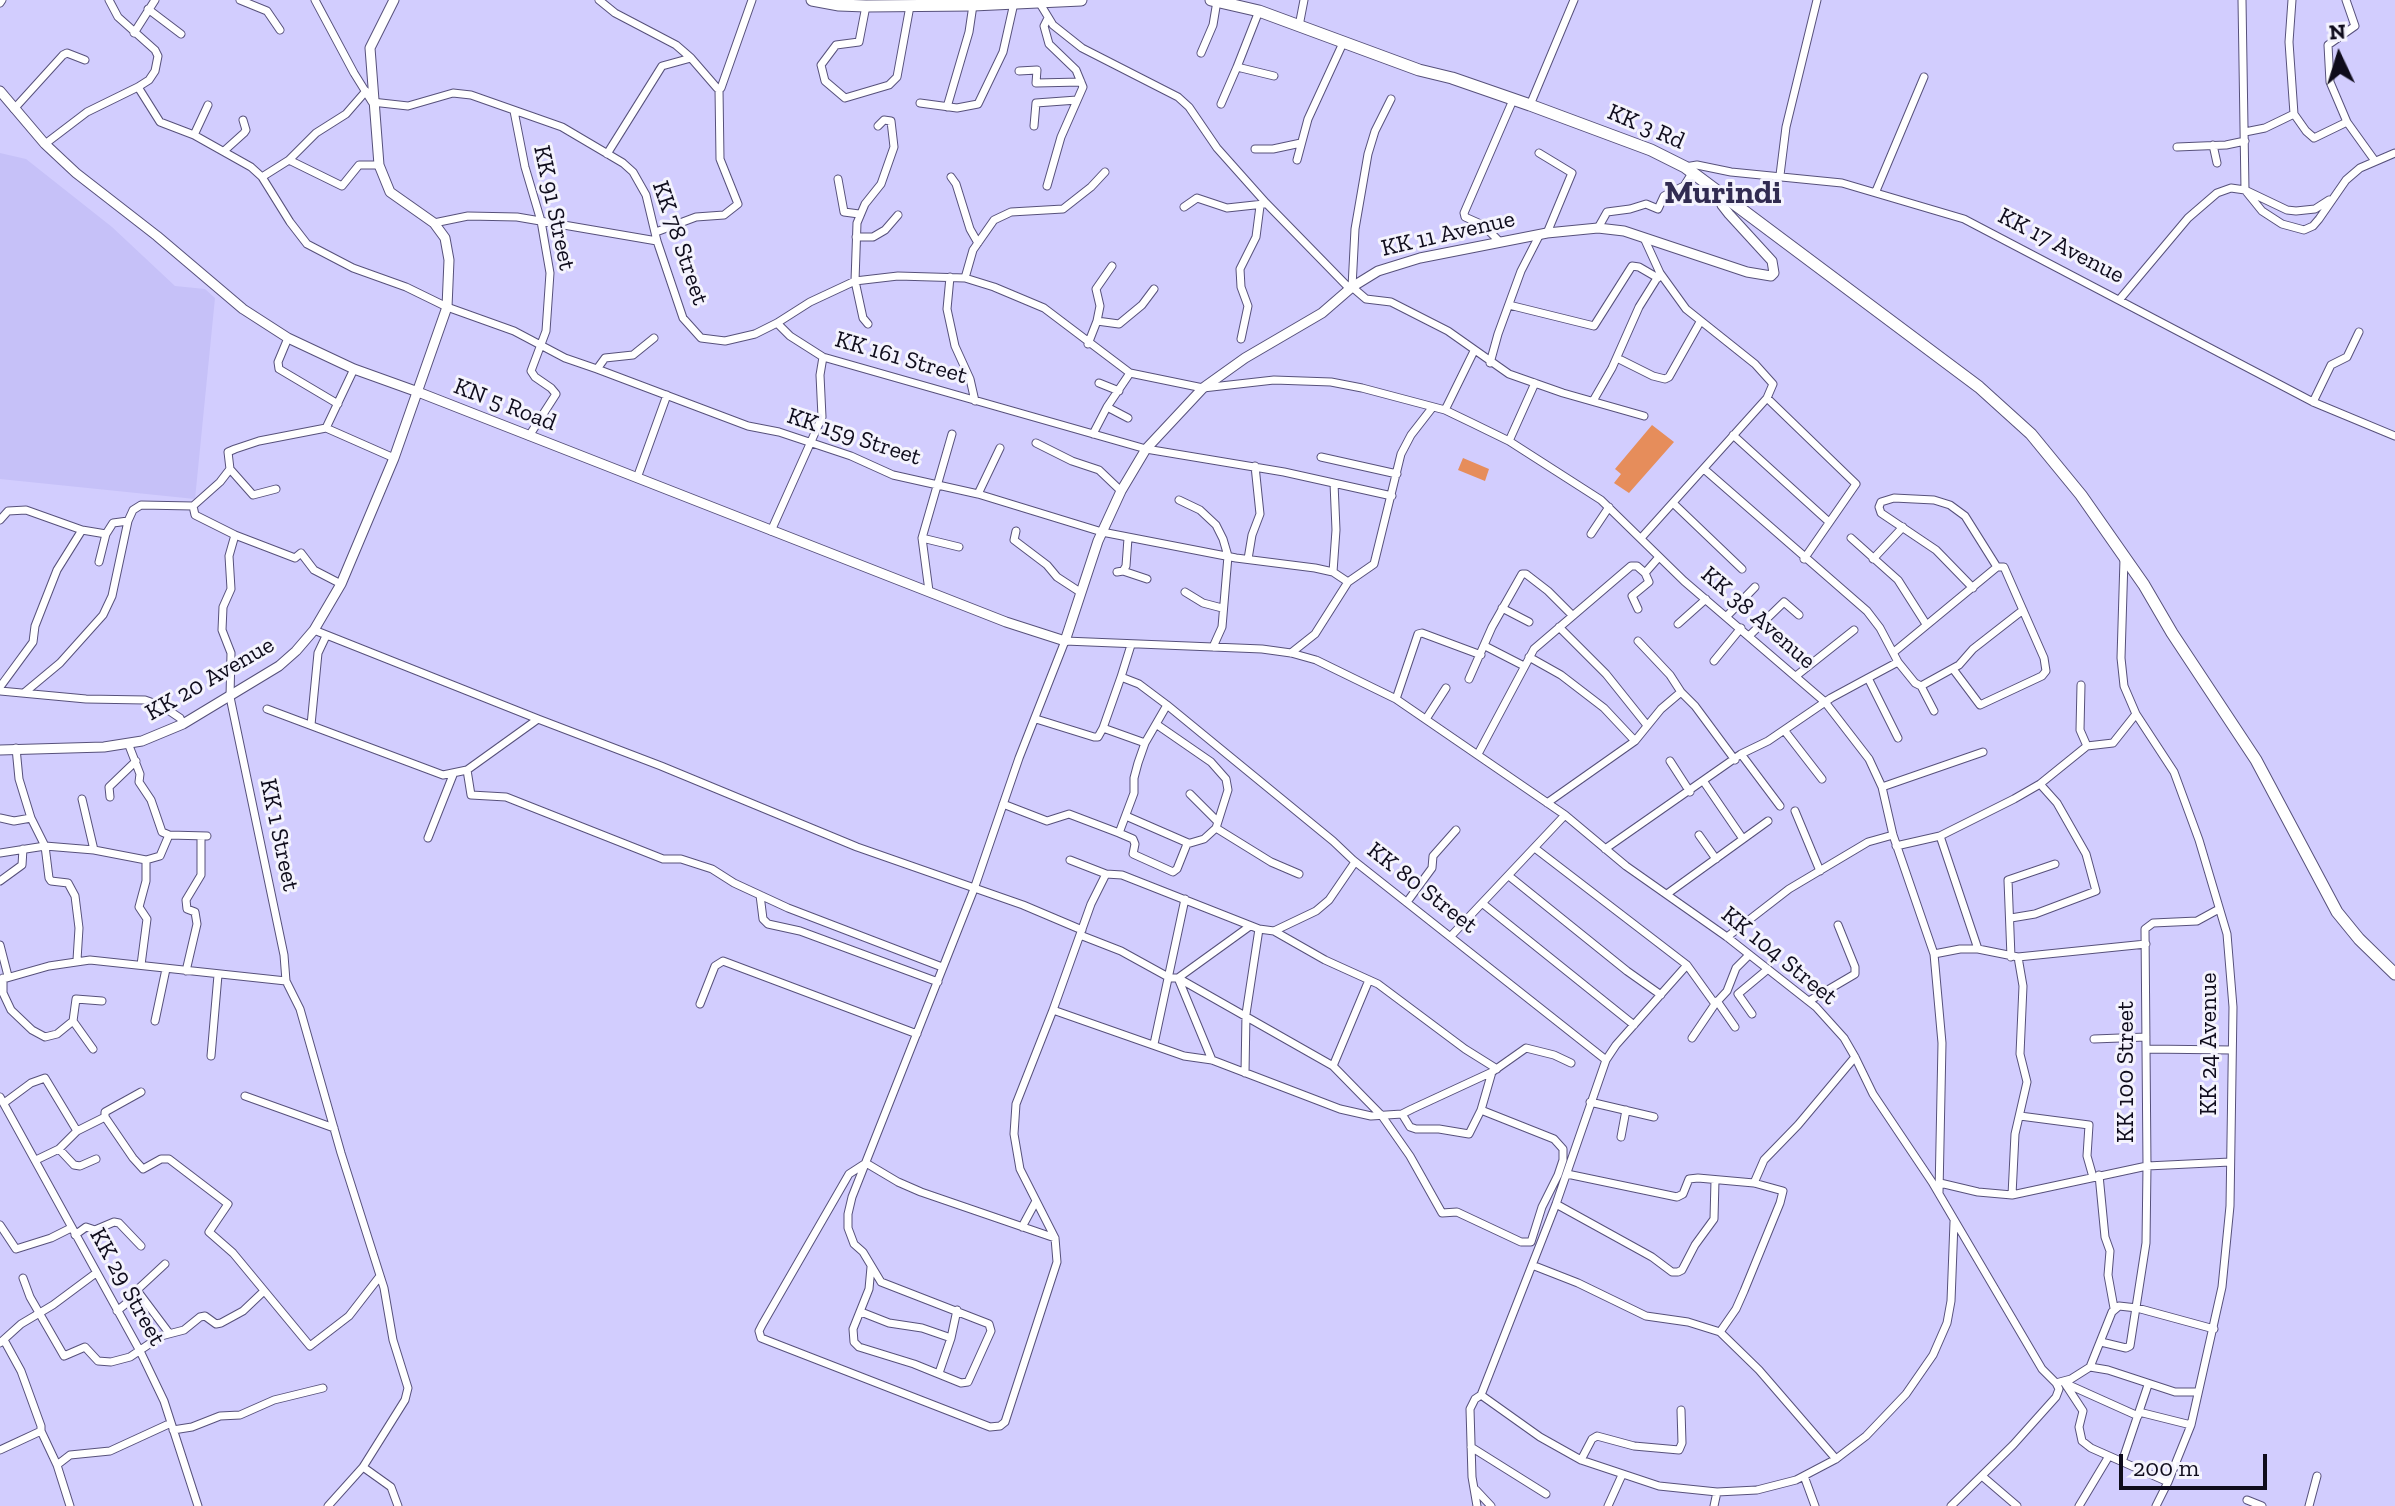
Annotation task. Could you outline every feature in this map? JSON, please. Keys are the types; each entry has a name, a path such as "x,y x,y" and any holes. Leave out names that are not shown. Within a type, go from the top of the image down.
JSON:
{"highway":[{"path":"812,0 866,6 1081,0"},
{"name":"KK 3 Rd","path":"1211,0 1259,11 1651,150 1718,189 2008,411 2050,454 2144,585 2256,760 2337,912 2395,974"}],"main road":[{"path":"394,0 370,48 379,165 390,192 434,223"},
{"name":"KN 5 Road","path":"0,91 45,144 76,173 233,301 288,338 354,369 1006,622 1065,641"},
{"name":"KK 11 Avenue","path":"1065,641 1102,532 1121,491 1146,449 1203,388 1263,346 1322,313 1351,288 1390,266 1544,234 1598,228 1644,236 1747,272 1771,276 1774,273 1772,261 1722,205 1718,189"},
{"name":"KK 20 Avenue","path":"0,750 104,747 142,741 183,724 230,697 279,666 304,643 341,584 394,458 447,307 448,248 442,232 434,223"}],"street":[{"path":"45,144 87,112 149,80 155,71 158,56 151,44 118,17 109,0"},
{"path":"134,33 155,0"},
{"path":"240,0 267,11 280,30"},
{"path":"315,0 372,102"},
{"path":"434,223 449,218 489,216 657,236 696,217 724,215 738,204 720,159 719,89 676,45 615,13 599,0"},
{"path":"719,89 723,86 752,0"},
{"path":"1299,26 1304,0"},
{"path":"1530,105 1574,0"},
{"path":"1780,175 1786,127 1817,0"},
{"path":"2242,0 2245,190 2262,211 2282,224 2304,230 2313,226 2346,180 2375,161 2395,153"},
{"path":"2292,0 2289,42 2294,114 2314,138 2347,122"},
{"path":"2346,0 2355,26 2329,42 2330,82 2347,122 2375,161"},
{"path":"1201,53 1213,25 1217,1"},
{"path":"1039,2 1048,18 1082,48 1178,97 1195,113 1217,148 1263,205 1351,288 1369,301 1397,304 1448,331 1509,374 1644,416"},
{"path":"920,103 947,107 978,104 1003,52 1014,3"},
{"path":"947,107 969,32 973,5"},
{"path":"866,6 859,42 836,45 821,65 825,81 845,98 889,85 897,77 910,6"},
{"path":"148,9 181,34"},
{"path":"1221,104 1259,11"},
{"path":"1047,186 1061,137 1083,87 1076,70 1049,44 1044,26 1048,18"},
{"path":"1297,160 1308,119 1343,43"},
{"path":"14,109 63,55 67,53 85,60"},
{"path":"607,154 659,69 674,61 691,58"},
{"path":"1237,67 1274,76"},
{"path":"1019,71 1037,70 1036,83 1081,82"},
{"path":"1876,191 1924,77"},
{"path":"138,87 160,122 241,159 262,177 289,160 316,133 346,114 366,91"},
{"name":"KK 78 Street","path":"372,102 408,106 462,93 562,127 623,163 640,182 651,208 683,318 701,338 716,341 741,338 777,323 810,302 855,281 898,276 965,278 1044,308 1130,373"},
{"path":"1351,288 1355,229 1368,154 1391,99"},
{"path":"1034,126 1036,103 1077,100"},
{"path":"1499,241 1483,225 1465,217 1464,213 1513,100"},
{"path":"194,135 208,105"},
{"name":"KK 91 Street","path":"514,111 525,167 541,221 550,286 546,331 532,374 556,394 529,436"},
{"path":"2177,147 2226,145 2294,114"},
{"path":"224,151 246,130 243,120"},
{"name":"KK 161 Street","path":"868,324 862,313 855,281 859,214 881,184 894,150 891,121 884,120 878,126"},
{"path":"1255,149 1301,143"},
{"path":"2213,145 2217,163"},
{"path":"1490,363 1521,271 1544,234 1572,173 1539,153"},
{"path":"289,160 339,186 359,165 379,165"},
{"name":"KK 17 Avenue","path":"1689,170 1697,165 1731,172 1842,183 1964,219 2313,402 2395,436"},
{"path":"1598,228 1607,212 1646,204 1658,209 1664,196 1684,186 1689,170"},
{"path":"965,278 970,257 994,220 1020,211 1054,212 1063,209 1105,172"},
{"name":"KK 159 Street","path":"262,177 307,244 353,268 514,331 565,358 748,426 811,442 893,475 978,494 1102,532 1333,572"},
{"path":"951,177 978,243"},
{"path":"838,179 844,212 859,214"},
{"path":"2120,299 2197,210 2217,193 2231,188 2245,190 2287,210 2296,211 2315,209 2333,197"},
{"path":"1184,207 1197,198 1227,208 1263,205"},
{"path":"1241,339 1248,306 1241,287 1240,269 1256,237 1263,205"},
{"path":"856,237 873,237 885,230 898,215"},
{"path":"1642,537 1767,398 1773,384 1766,374 1686,309 1659,276 1644,236"},
{"path":"1088,344 1097,321 1100,299 1096,289 1112,266"},
{"path":"1509,305 1594,326 1632,266 1659,276"},
{"path":"1593,401 1617,358 1639,307 1659,276"},
{"name":"KK 161 Street","path":"950,277 947,309 955,346 970,379 975,401"},
{"path":"1097,321 1119,324 1142,305 1154,289"},
{"path":"1617,358 1665,379 1700,322"},
{"name":"KK 161 Street","path":"777,323 790,336 823,357 975,401 1146,449 1255,466 1392,496"},
{"path":"2313,402 2331,365 2347,357 2359,332"},
{"path":"288,338 278,362 279,369 338,404"},
{"path":"597,369 605,358 633,355 654,338"},
{"path":"1445,410 1474,351"},
{"path":"771,531 823,415 820,375 823,357"},
{"path":"326,428 354,369"},
{"path":"1093,434 1108,403 1130,373"},
{"name":"KK 38 Avenue","path":"1130,373 1203,388 1274,380 1331,382 1445,410 1509,441 1609,507 1659,557 1825,702 1869,759 1882,787 1896,846 1934,954 1942,1043 1939,1194"},
{"path":"1099,383 1119,391"},
{"path":"1509,441 1535,383"},
{"path":"637,478 667,395"},
{"path":"1767,398 1856,484 1804,559"},
{"path":"1107,407 1128,418"},
{"path":"1291,653 1315,634 1348,582 1374,564 1405,444 1432,408"},
{"path":"276,489 253,495 230,469 228,452 259,441 326,428 394,458"},
{"path":"929,591 922,538 952,434"},
{"path":"1733,435 1829,522"},
{"path":"1036,443 1099,470 1121,491"},
{"path":"978,494 1000,448"},
{"path":"1321,457 1397,474"},
{"path":"1248,559 1260,514 1255,466"},
{"path":"24,693 60,663 103,615 112,596 133,510 141,505 193,506 230,469"},
{"path":"1704,469 1867,611 1898,662 1921,686 1934,711"},
{"path":"1334,483 1336,530 1333,572 1348,582"},
{"path":"1973,588 1936,550 1881,513 1881,502 1894,498 1934,500 1950,505 1972,525 1997,567"},
{"path":"1179,500 1200,510 1216,525 1228,556 1222,627 1213,647"},
{"path":"1673,503 1742,569"},
{"path":"193,506 195,515 235,535 295,558 301,553 314,570 341,584"},
{"path":"1591,534 1609,507"},
{"path":"0,518 8,511 26,510 79,529 106,534"},
{"path":"99,562 106,534 113,523 128,521"},
{"path":"1873,559 1903,527"},
{"path":"79,529 57,570 35,626 33,642 0,689 86,699 145,700 162,706 180,718 183,724"},
{"path":"1016,531 1014,540 1047,565 1057,577 1080,592"},
{"name":"KK 1 Street","path":"235,535 229,556 231,589 223,607 222,630 231,653 230,697 284,955 286,981 300,1009 388,1301 393,1340 408,1388 405,1400 363,1467 328,1506"},
{"path":"922,538 959,547"},
{"path":"1128,538 1129,556 1120,572 1147,579"},
{"path":"1851,538 1898,580 1926,624"},
{"path":"1645,573 1659,557"},
{"name":"KK 24 Avenue","path":"2124,559 2122,673 2127,694 2136,714 2174,772 2199,840 2227,934 2229,955 2232,1050 2228,1239 2214,1329 2191,1425 2156,1506"},
{"path":"1478,754 1534,649 1631,566 1637,566 1645,573 1649,582 1632,596 1638,609"},
{"path":"1894,652 1997,567 2004,567 2046,665 2042,676 1980,705 1953,669"},
{"path":"1469,679 1517,578 1524,573 1572,615"},
{"path":"2124,593 2135,585 2144,585"},
{"path":"1727,616 1755,587"},
{"path":"1185,592 1203,603 1222,608"},
{"path":"1678,624 1706,599"},
{"path":"1750,635 1784,602 1799,615"},
{"path":"1502,608 1529,622"},
{"path":"1921,686 1953,669 1973,649 2023,610"},
{"path":"1559,627 1606,674 1646,724"},
{"path":"1714,661 1741,628"},
{"path":"314,630 661,766 857,847 1023,905 1121,951 1246,1014 1333,1066 1382,1116 1410,1156 1442,1213 1457,1212 1521,1242 1531,1242 1542,1207 1558,1175 1563,1149 1554,1139 1481,1110"},
{"path":"1796,676 1854,630"},
{"path":"1396,699 1418,634 1481,655"},
{"path":"311,725 318,653 326,636"},
{"path":"871,1267 872,1278 852,1336 854,1342 859,1347 961,1383 968,1382 991,1331 987,1321 881,1282 871,1267 854,1244 848,1228 852,1197 974,889 1003,804 1065,641 1131,645 1098,737 1036,719"},
{"path":"1638,641 1780,806"},
{"name":"KK 104 Street","path":"1131,645 1291,653 1346,673 1396,699 1565,815 1605,849 1809,1001 1844,1038 1873,1094 1939,1194 2042,1369 2060,1383 2083,1411 2079,1427 2082,1441 2168,1482"},
{"path":"1485,646 1524,666"},
{"path":"1529,657 1561,675 1604,708 1635,741"},
{"path":"1605,849 1738,757 1825,702 1898,662"},
{"name":"KK 80 Street","path":"1121,677 1139,684 1167,705 1355,862 1606,1060"},
{"path":"1868,678 1898,738"},
{"path":"2081,685 2080,730 2087,746"},
{"path":"1426,719 1446,688"},
{"path":"1547,803 1635,741 1646,724 1681,692"},
{"path":"1119,833 1134,793 1134,778 1145,743 1167,705"},
{"path":"267,709 431,773 453,775 467,770 538,719"},
{"path":"1896,846 1940,836 2040,784 2087,746 2113,743 2136,714"},
{"path":"1126,816 1188,843 1204,839 1217,825 1228,790 1226,779 1211,762 1156,724"},
{"path":"1103,728 1145,743"},
{"path":"1784,730 1822,779"},
{"path":"128,743 141,776 139,784 151,800 162,832 204,836 201,875 186,900 187,909 195,912 197,924 186,971"},
{"path":"16,748 19,779 31,818 45,846 49,878 68,883 75,896 79,928 77,960"},
{"path":"1882,787 1983,752"},
{"path":"110,797 109,787 136,761"},
{"path":"1670,761 1690,792"},
{"path":"467,770 471,795 506,797 663,859 681,859 712,869 788,908 942,967"},
{"path":"428,838 453,775"},
{"path":"1704,782 1743,839"},
{"path":"2011,918 2035,914 2096,891 2086,854 2057,803 2040,784"},
{"path":"1190,794 1217,825 1271,862 1299,874"},
{"path":"82,799 94,850"},
{"path":"1003,804 1047,821 1069,814 1134,842"},
{"path":"1795,811 1820,871"},
{"path":"1451,936 1565,815"},
{"path":"0,818 10,821 31,818"},
{"path":"1667,894 1768,821"},
{"path":"1144,823 1134,842 1133,854 1175,872 1188,843"},
{"path":"1407,902 1432,868 1433,856 1456,830"},
{"path":"0,853 45,846 94,850 146,860 160,856 169,835"},
{"path":"1699,835 1716,859"},
{"path":"1727,937 1789,889 1868,842 1893,835"},
{"path":"1940,836 1978,949"},
{"path":"0,881 22,865 23,849"},
{"path":"1536,849 1687,965 1735,1027"},
{"path":"141,965 147,919 139,907 146,881 146,860"},
{"path":"1070,860 1106,874 1122,875 1250,926 1274,931 1390,992 1495,1071"},
{"path":"1274,931 1316,911 1329,900 1355,862"},
{"path":"2012,1195 2015,1134 2027,1082 2020,1054 2023,986 2015,957 2008,880 2055,864"},
{"path":"866,1163 849,1174 762,1325 759,1331 761,1338 990,1427 1000,1426 1008,1413 1057,1262 1055,1238 1020,1169 1014,1134 1016,1104 1106,874"},
{"path":"1509,876 1661,995"},
{"path":"760,895 763,919 768,924 800,931 938,982"},
{"path":"1154,1044 1174,978 1185,899"},
{"path":"1482,903 1634,1025"},
{"path":"1934,954 1978,949 2015,957 2146,944 2147,925 2197,921 2219,909"},
{"path":"1809,1001 1855,974 1838,925"},
{"path":"1174,978 1250,926"},
{"path":"1245,1073 1246,1014 1259,929"},
{"name":"KK 100 Street","path":"2146,944 2147,1166 2230,1162"},
{"path":"0,945 3,993 9,1007 32,1030 50,1037 73,1021"},
{"path":"1692,1038 1727,991 1731,976 1749,955"},
{"path":"3,978 77,960 286,981"},
{"path":"700,1004 715,966 723,961 917,1034"},
{"path":"1477,1506 1470,1409 1481,1395 1556,1204 1606,1060 1687,965"},
{"path":"155,1021 166,969"},
{"path":"1752,1014 1738,994 1768,969"},
{"path":"211,1056 218,975"},
{"path":"1174,978 1212,1060"},
{"path":"1333,1066 1369,980"},
{"path":"93,1049 73,1021 76,999 102,1001"},
{"path":"1053,1010 1184,1056 1212,1060 1359,1114 1402,1114 1495,1071 1526,1048 1571,1063"},
{"path":"2094,1039 2146,1037"},
{"path":"2146,1049 2232,1050"},
{"path":"1754,1183 1764,1160 1855,1057"},
{"path":"1402,1114 1410,1127 1416,1129 1465,1134 1472,1131 1495,1071"},
{"path":"2,1100 45,1078 77,1131"},
{"path":"105,1117 105,1112 141,1092"},
{"path":"245,1096 334,1128"},
{"name":"KK 29 Street","path":"2,1100 140,1351 164,1401 198,1506"},
{"path":"1590,1102 1654,1117"},
{"path":"1621,1137 1626,1110"},
{"path":"0,1118 12,1114"},
{"path":"2020,1116 2089,1125 2087,1156 2096,1176 2110,1251 2108,1275 2114,1308 2090,1367"},
{"path":"36,1160 59,1149 77,1131 105,1117"},
{"path":"105,1117 143,1169 161,1159 169,1159 228,1204 209,1232 233,1253 310,1346 349,1316 380,1276"},
{"path":"59,1149 74,1165 96,1159"},
{"path":"866,1163 921,1192 1055,1238"},
{"path":"1940,1183 1978,1192 2012,1195 2147,1166 2146,1243 2130,1347 2101,1342"},
{"path":"1567,1174 1677,1197 1683,1194 1689,1179 1754,1183 1783,1191 1744,1291 1720,1332"},
{"path":"1556,1204 1652,1257 1672,1272 1678,1272 1714,1219 1715,1180"},
{"path":"1022,1227 1036,1201"},
{"path":"0,1225 16,1249 86,1227 95,1230 114,1222 119,1223 141,1246"},
{"path":"1481,1395 1540,1437 1581,1460 1622,1475 1659,1486 1717,1492 1777,1487 1836,1459 1866,1436 1906,1394 1933,1355 1947,1323 1951,1301 1954,1222"},
{"path":"165,1264 137,1290 169,1333"},
{"path":"1532,1265 1646,1316 1688,1322 1720,1332 1759,1370 1836,1459"},
{"path":"70,1506 26,1383 2,1342 21,1324 96,1273"},
{"path":"23,1278 30,1297 64,1356 85,1347 98,1361 111,1362 122,1362 153,1340 184,1330 202,1316 216,1324 221,1323 243,1311 264,1291"},
{"path":"117,1311 139,1293"},
{"path":"2114,1308 2137,1308 2214,1329"},
{"path":"939,1373 957,1310"},
{"path":"861,1312 879,1320 922,1328 951,1338"},
{"path":"2060,1383 2090,1367 2175,1392 2198,1392"},
{"path":"2060,1383 2138,1414 2191,1425"},
{"path":"1951,1506 2056,1397 2060,1383"},
{"path":"2122,1462 2148,1385"},
{"path":"57,1465 70,1455 110,1451 172,1427 192,1427 220,1416 240,1415 274,1400 323,1388"},
{"path":"1581,1460 1592,1439 1597,1436 1634,1446 1679,1450 1682,1443 1681,1410"},
{"path":"0,1450 41,1431"},
{"path":"1471,1447 1546,1494"},
{"path":"2079,1506 2109,1456"},
{"path":"363,1467 391,1487 398,1506"},
{"path":"1608,1506 1622,1475"},
{"path":"1804,1476 1815,1506"},
{"path":"1982,1476 2017,1506"},
{"path":"2309,1506 2317,1476"},
{"path":"1474,1488 1491,1506"},
{"path":"1714,1506 1717,1492"},
{"path":"2247,1500 2262,1506"}],"shaded area":[{"path":"0,153 26,159 112,227 175,286 205,289 215,298 195,499 0,479"},
{"path":"1652,425 1674,442 1629,493 1614,483 1621,474 1615,469"},
{"path":"1463,458 1489,469 1485,481 1458,470"}],"district":[{"name":"Murindi","path":"1723,194"}]}
